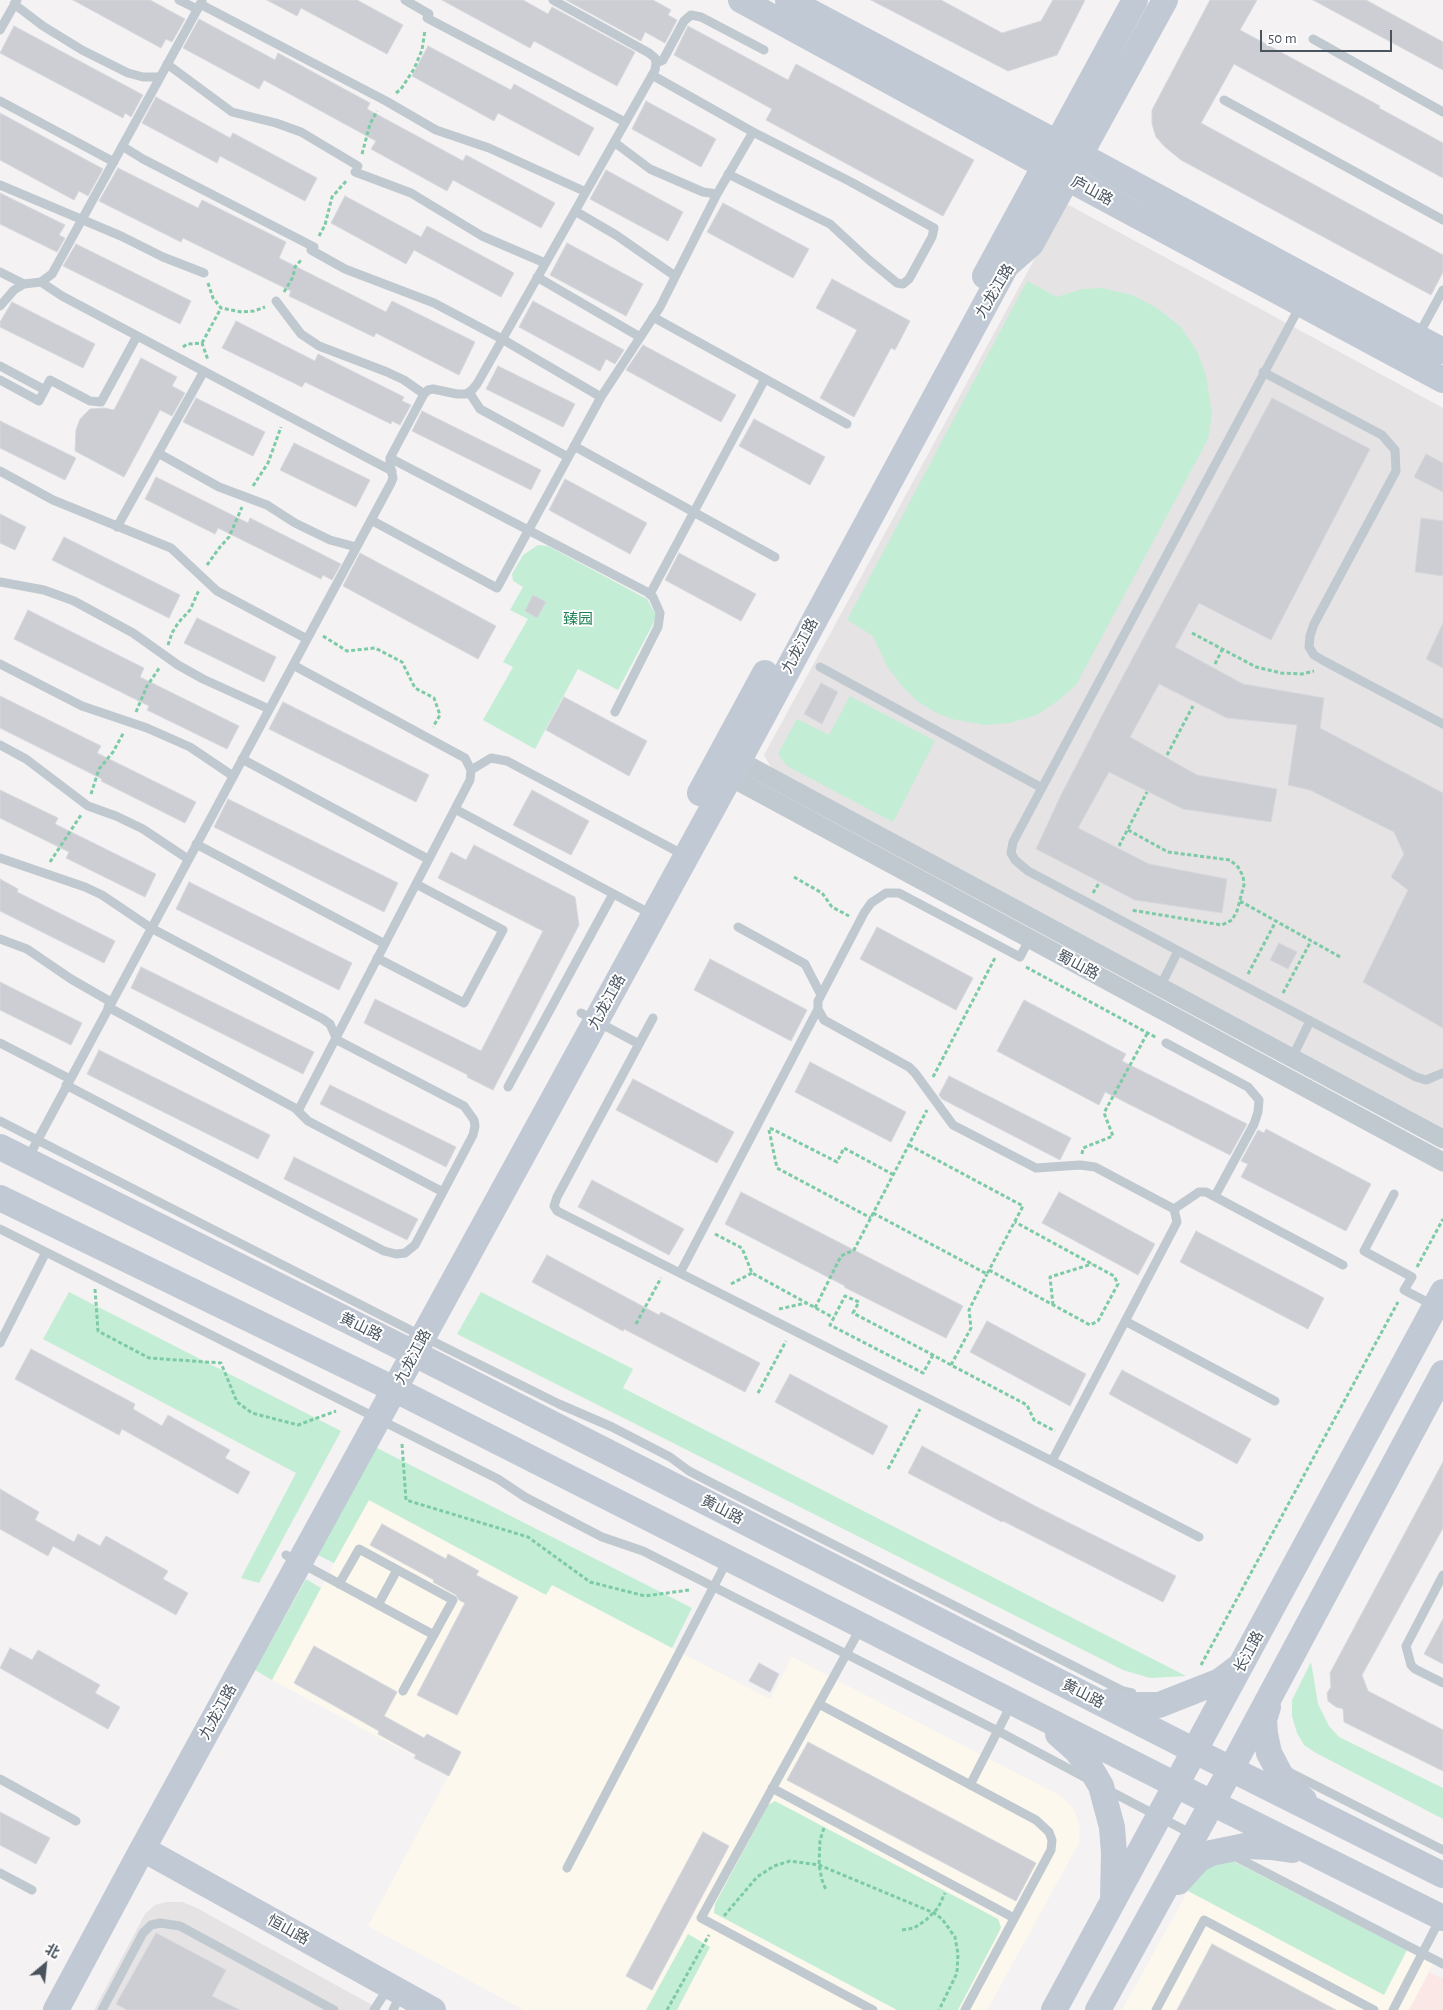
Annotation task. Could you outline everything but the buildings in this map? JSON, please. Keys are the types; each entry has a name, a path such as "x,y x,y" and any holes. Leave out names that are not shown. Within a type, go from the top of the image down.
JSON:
{"street":[{"name":"庐山路","path":"741,0 1443,380"},
{"name":"庐山路","path":"788,0 1443,351"},
{"name":"九龙江路","path":"38,2010 374,1417 388,1386 726,764 1006,266 1031,244 1056,172 1135,0"},
{"name":"九龙江路","path":"1068,149 1165,0"},
{"name":"蜀山路","path":"726,764 1039,922 1443,1140"},
{"name":"蜀山路","path":"726,764 1030,939 1443,1162"},
{"name":"黄山路","path":"0,1147 32,1150 412,1342 1084,1695 1443,1875"},
{"path":"0,1198 388,1386 1212,1804 1442,1918"},
{"name":"长江路","path":"1054,2010 1439,1300"},
{"path":"1098,2010 1156,1906 1207,1841 1212,1804 1443,1373"},
{"name":"九龙江路","path":"56,2010 140,1854 293,1559"},
{"path":"1084,1695 1129,1705 1158,1705 1220,1681 1242,1664"},
{"path":"1272,1694 1264,1720 1264,1734 1269,1754 1293,1791 1322,1814"},
{"path":"1021,1707 1076,1750 1101,1786 1112,1827 1114,1853 1113,1901"},
{"path":"1207,1841 1271,1847 1314,1854"},
{"name":"恒山路","path":"140,1854 393,2001 433,2010"}],"lane":[{"path":"179,0 200,5 386,101 436,130 504,154 586,192"},
{"path":"405,0 428,16 626,122"},
{"path":"0,1121 32,1150 391,482 390,458 424,394 428,390 433,389 457,394 469,392 477,384 652,75 656,63 655,58 649,52 553,0"},
{"path":"0,30 16,2 42,26 82,50 128,73 143,77 160,77"},
{"path":"0,306 14,290 24,284 41,282 52,274 200,5"},
{"path":"656,63 663,60 684,21 692,15 701,17 764,50"},
{"path":"1313,39 1443,112"},
{"path":"167,64 232,112 276,123 301,132 357,169 411,193 482,236 545,263"},
{"path":"652,75 753,132 851,182 934,228 932,237 909,279 903,284 897,283 830,224 728,174"},
{"path":"1224,100 1443,220"},
{"path":"0,101 114,162"},
{"path":"371,520 497,588 601,397 653,317 717,194 753,132"},
{"path":"614,142 650,169 703,192 717,194"},
{"path":"122,146 143,160 313,248 345,269 434,303 502,339 601,397"},
{"path":"0,185 204,273"},
{"path":"575,211 675,276"},
{"path":"0,272 24,284"},
{"path":"537,277 640,337"},
{"path":"41,282 62,296 136,336 392,471"},
{"path":"1417,338 1443,290"},
{"path":"276,301 301,334 319,346 387,372 404,380 424,394"},
{"path":"1301,304 1042,788 1014,842 1011,853 1015,860 1028,871 1416,1077 1426,1080 1443,1072"},
{"path":"653,317 847,424"},
{"path":"0,380 39,400 50,380 90,401 101,402 136,336"},
{"path":"0,366 45,390"},
{"path":"117,527 204,371"},
{"path":"1264,372 1382,435 1395,450 1396,471 1310,636 1309,647 1314,655 1332,666 1443,724"},
{"path":"650,594 765,379"},
{"path":"469,392 480,409 568,457"},
{"path":"574,446 692,513 775,557"},
{"path":"158,453 219,487 267,505 295,523 330,540 356,547"},
{"path":"390,458 650,594 658,605 660,612 658,627 615,712"},
{"path":"0,472 53,500 172,548 217,591 307,639"},
{"path":"0,582 44,590 74,602 133,633 171,661 203,679 269,709"},
{"path":"0,664 82,706 147,728 190,747 233,776"},
{"path":"292,665 464,758 471,770 470,780 298,1111"},
{"path":"820,667 1042,788"},
{"path":"0,745 26,759 88,806 116,816 143,830 188,859"},
{"path":"471,770 491,758 507,761 678,852"},
{"path":"242,759 428,859"},
{"path":"455,809 646,911"},
{"path":"196,844 385,944"},
{"path":"0,858 85,887 102,895 151,928 323,1019 330,1024 336,1038 464,1106 474,1120 473,1135 412,1250 396,1254 384,1251 0,1044"},
{"path":"377,958 464,1003 499,938 503,930 416,884"},
{"path":"680,1273 818,1009 820,993 867,908 881,895 899,893 1020,957 1039,922"},
{"path":"508,1088 613,894"},
{"path":"738,927 805,964 820,993"},
{"path":"0,939 27,949 110,1004 298,1111 308,1121 443,1192"},
{"path":"1160,987 1178,951"},
{"path":"818,1009 824,1020 909,1067 927,1088 953,1125 1036,1168 1080,1165 1095,1167 1174,1209 1177,1222 1052,1460"},
{"path":"589,1017 639,1044"},
{"path":"653,1018 554,1206 557,1211 1052,1460 1199,1537"},
{"path":"1292,1058 1310,1021"},
{"path":"1166,1043 1248,1087 1259,1100 1254,1124 1215,1196"},
{"path":"1174,1209 1199,1192 1206,1192 1343,1264"},
{"path":"1394,1194 1364,1251 1412,1277 1404,1290 1439,1300"},
{"path":"0,1229 498,1479 525,1497 602,1537 643,1551 998,1731 1443,1964"},
{"path":"0,1343 46,1252"},
{"path":"1125,1321 1275,1401"},
{"path":"412,1342 612,1427 670,1457 689,1471 1123,1691 1140,1694"},
{"path":"339,1584 358,1549 453,1600 403,1691"},
{"path":"567,1868 728,1558"},
{"path":"293,1559 434,1635"},
{"path":"378,1605 397,1570"},
{"path":"1443,1575 1406,1646 1408,1659 1415,1669 1443,1683"},
{"path":"862,1626 701,1918 873,2010"},
{"path":"819,1704 1036,1820 1049,1832 1052,1840 1051,1850 965,2010"},
{"path":"970,1785 998,1731 1021,1707"},
{"path":"1276,1766 1443,1850"},
{"path":"0,1779 76,1821"},
{"path":"772,1788 1014,1918"},
{"path":"0,1873 32,1890"},
{"path":"1393,2010 1442,1918"},
{"path":"1156,2010 1204,1920 1374,2010"},
{"path":"102,2010 143,1933 151,1925 160,1923 180,1926 334,2010"}],"path":[{"path":"204,273 213,298 221,308 242,312 254,311 276,301 287,288 293,277 295,267 313,248 325,225 332,197 357,169 370,124 378,108 401,89 414,69 422,50 428,16"},
{"path":"202,343 221,308"},
{"path":"312,630 347,651 375,648 402,662 415,688 434,698 440,715 428,738"},
{"path":"1192,633 1256,667 1281,673 1302,674 1332,666"},
{"path":"1215,664 1222,650"},
{"path":"1167,755 1193,706"},
{"path":"1119,846 1147,792"},
{"path":"1126,909 1222,925 1232,920 1240,902 1244,885 1243,876 1238,867 1230,860 1168,852 1128,830"},
{"path":"794,877 822,893 832,907 859,922"},
{"path":"1240,902 1342,958"},
{"path":"1242,984 1276,921"},
{"path":"1278,1004 1311,941"},
{"path":"927,1088 1001,947"},
{"path":"1026,966 1166,1043"},
{"path":"1080,1165 1083,1148 1113,1136 1104,1113 1148,1032"},
{"path":"816,1308 841,1256 854,1250 933,1098"},
{"path":"759,1122 836,1162 844,1148 894,1174"},
{"path":"768,1127 777,1168 871,1218"},
{"path":"909,1145 1024,1206 969,1310 971,1328 951,1365"},
{"path":"873,1213 1090,1325 1098,1321 1118,1284 1114,1276 1015,1222"},
{"path":"1412,1277 1443,1219"},
{"path":"703,1228 742,1248 752,1273 834,1318"},
{"path":"1053,1305 1050,1277 1093,1264"},
{"path":"636,1324 667,1266"},
{"path":"739,1288 731,1284 752,1273"},
{"path":"94,1276 98,1331 149,1358 221,1363 237,1402 252,1413 298,1425 374,1417 406,1500 528,1537 590,1582 645,1596 713,1586"},
{"path":"1185,1696 1404,1290"},
{"path":"933,1355 923,1373 830,1325 845,1296 859,1302 853,1313 933,1355 1027,1405 1034,1420 1065,1436"},
{"path":"771,1305 779,1309 806,1303"},
{"path":"758,1393 792,1330"},
{"path":"888,1468 926,1397"},
{"path":"826,1890 819,1865 820,1840 829,1819"},
{"path":"667,2010 706,1938 757,1877 774,1866 790,1861 819,1865 934,1913 942,1919 955,1937 958,1954 957,1973 939,2010"},
{"path":"902,1930 920,1924 934,1913 950,1884"}],"shaded area":[{"path":"1065,203 1443,408 1443,1128 771,767 764,755"},
{"path":"368,1500 546,1595 551,1585 770,1699 792,1657 1061,1796 1074,1809 1080,1827 1079,1843 987,2010 524,2010 368,1926 449,1775 272,1680"},
{"path":"1223,1856 1433,1964 1409,2010 1122,2010 1199,1871"},
{"path":"166,1902 182,1902 195,1907 381,2010 94,2010 145,1914 155,1905"},
{"path":"1429,1972 1443,1979 1443,2010 1409,2010"}],"green space":[{"path":"1027,281 1057,297 1082,289 1102,288 1132,295 1157,308 1181,327 1197,351 1206,375 1212,415 1208,439 1076,685 1059,700 1037,715 1009,723 984,725 952,719 935,712 917,701 902,686 887,666 873,636 847,620"},
{"name":"臻园","path":"538,545 548,546 647,599 656,615 618,690 578,669 535,749 483,720 513,667 503,662 528,619 510,610 523,587 513,581 512,574 523,555"},
{"path":"850,696 935,741 893,822 787,766 778,754 797,719 829,735"},
{"path":"69,1292 341,1431 259,1583 241,1578 296,1473 43,1339"},
{"path":"481,1292 633,1369 623,1388 1186,1676 1150,1678 1123,1670 457,1334"},
{"path":"375,1447 692,1608 672,1648 552,1585 546,1595 369,1500 334,1563 318,1555"},
{"path":"306,1579 321,1588 272,1680 255,1670"},
{"path":"1311,1662 1318,1704 1329,1726 1339,1737 1443,1788 1443,1819 1304,1745 1297,1733 1292,1716 1292,1700"},
{"path":"775,1801 998,1919 1001,1927 999,1932 958,2010 897,2010 714,1913 715,1904 768,1805"},
{"path":"1223,1856 1407,1950 1384,1995 1188,1891 1199,1871"},
{"path":"688,1934 710,1947 677,2010 646,2010"}]}
